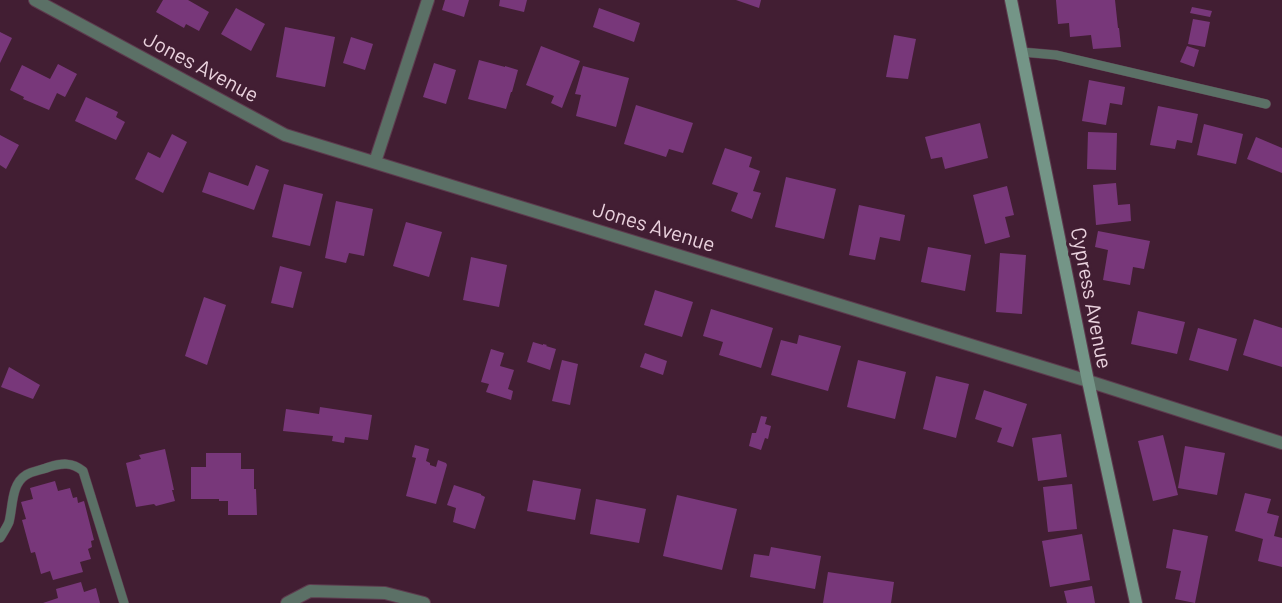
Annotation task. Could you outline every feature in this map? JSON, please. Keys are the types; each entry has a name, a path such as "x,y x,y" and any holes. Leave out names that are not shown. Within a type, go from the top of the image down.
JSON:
{"street":[{"name":"Jones Avenue","path":"35,0 285,135 1088,381 1282,443"},
{"path":"375,162 428,0"},
{"name":"Cypress Avenue","path":"1011,0 1088,381 1136,603"},
{"path":"287,603 310,591 386,593 424,603"}],"lane":[{"path":"1022,52 1056,55 1266,104"},
{"path":"0,538 8,524 14,494 19,482 26,475 59,464 77,466 83,471 124,603"}],"building":[{"path":"163,0 188,0 209,12 199,31 186,24 184,28 156,12"},
{"path":"445,0 469,0 464,17 442,10"},
{"path":"500,0 527,0 524,12 499,6"},
{"path":"736,0 761,0 759,8"},
{"path":"1056,0 1115,0 1121,47 1093,49 1091,35 1070,37 1069,23 1058,24"},
{"path":"1192,7 1212,11 1210,17 1190,13"},
{"path":"236,8 265,24 251,51 221,34"},
{"path":"599,8 640,23 634,42 593,27"},
{"path":"1193,19 1210,22 1205,47 1188,44"},
{"path":"285,27 335,37 325,87 276,77"},
{"path":"0,32 12,38 0,63"},
{"path":"894,35 916,39 908,79 886,77"},
{"path":"351,37 373,44 365,70 343,63"},
{"path":"541,46 580,61 562,108 551,103 554,96 526,85"},
{"path":"1187,46 1199,50 1194,67 1180,62"},
{"path":"479,60 518,70 506,109 468,99"},
{"path":"434,63 456,70 446,104 423,97"},
{"path":"58,64 77,74 65,97 57,93 49,110 23,99 24,97 10,90 22,65 50,79"},
{"path":"583,66 629,78 616,127 576,116 581,95 575,94"},
{"path":"1089,80 1125,87 1122,105 1110,103 1106,125 1082,121"},
{"path":"86,97 118,112 116,117 125,122 116,140 75,121"},
{"path":"636,105 693,123 683,153 669,149 666,157 624,144"},
{"path":"1158,106 1198,114 1192,143 1177,140 1175,149 1150,145"},
{"path":"980,123 988,158 945,169 942,157 931,159 925,137"},
{"path":"1204,124 1243,134 1236,164 1197,155"},
{"path":"1088,132 1117,133 1116,170 1087,169"},
{"path":"172,134 187,142 163,193 135,179 148,152 160,158"},
{"path":"0,135 19,145 6,169 0,165"},
{"path":"1256,137 1282,148 1282,173 1247,159"},
{"path":"725,148 752,157 749,167 760,171 753,191 761,193 752,219 731,211 738,193 712,184"},
{"path":"256,165 269,170 254,210 202,192 209,172 248,186"},
{"path":"786,177 836,189 824,239 775,227"},
{"path":"1116,183 1118,205 1130,204 1131,221 1096,225 1093,185"},
{"path":"284,184 323,194 310,246 272,237"},
{"path":"1007,186 1014,215 1005,217 1010,237 985,244 973,195"},
{"path":"336,201 373,209 364,256 349,253 346,263 325,258"},
{"path":"859,205 905,215 900,241 880,237 875,260 849,255"},
{"path":"406,222 442,232 429,277 393,266"},
{"path":"1098,231 1150,241 1144,269 1133,267 1130,285 1103,280 1108,250 1095,247"},
{"path":"928,247 971,255 965,291 921,282"},
{"path":"1000,253 1026,255 1022,314 996,312"},
{"path":"471,257 507,265 499,307 463,300"},
{"path":"280,266 302,272 293,308 271,303"},
{"path":"655,290 693,302 682,337 644,325"},
{"path":"204,297 226,305 207,365 185,356"},
{"path":"711,309 773,328 761,368 719,355 723,342 703,336"},
{"path":"1138,311 1185,322 1177,354 1131,344"},
{"path":"1254,319 1282,328 1282,367 1243,355"},
{"path":"1198,328 1237,339 1228,371 1189,360"},
{"path":"799,335 841,346 828,391 771,375 781,340 797,344"},
{"path":"533,342 556,349 550,370 527,362"},
{"path":"491,349 504,353 500,366 514,370 508,389 513,391 511,400 486,392 489,384 481,382"},
{"path":"645,353 667,361 663,375 640,367"},
{"path":"562,360 578,364 570,405 552,401"},
{"path":"858,360 906,372 895,419 847,407"},
{"path":"9,367 40,385 33,399 1,387"},
{"path":"936,376 969,384 956,438 923,429"},
{"path":"984,390 1027,404 1013,447 997,442 1002,428 975,419"},
{"path":"320,407 372,415 368,440 345,437 344,443 332,441 333,436 283,431 286,409 319,414"},
{"path":"761,416 767,417 765,424 771,426 768,439 765,438 761,450 749,446 752,433 756,433"},
{"path":"1061,434 1067,477 1038,481 1032,438"},
{"path":"1163,435 1178,495 1153,501 1138,441"},
{"path":"415,445 429,449 426,461 430,465 436,467 438,460 447,465 436,504 406,496 416,458 412,457"},
{"path":"1185,446 1225,453 1217,495 1178,488"},
{"path":"165,449 175,501 156,506 154,504 136,507 126,463 141,459 139,455"},
{"path":"206,453 241,453 241,469 254,469 257,515 228,515 228,501 191,499 191,467 206,467"},
{"path":"533,480 581,489 575,520 527,511"},
{"path":"55,481 58,491 70,488 73,498 77,497 78,503 84,501 94,540 91,541 92,547 88,549 91,559 80,562 83,572 53,580 50,571 41,574 35,552 31,553 22,520 26,519 21,502 33,499 30,488"},
{"path":"1072,484 1077,529 1048,532 1043,487"},
{"path":"454,485 485,497 475,529 453,522 456,508 447,505"},
{"path":"1245,493 1271,499 1267,513 1279,516 1274,536 1282,538 1282,567 1258,561 1263,539 1235,531"},
{"path":"677,495 737,509 722,570 663,556"},
{"path":"596,499 646,509 639,543 590,534"},
{"path":"1173,529 1208,536 1195,603 1175,599 1181,571 1166,568"},
{"path":"1082,534 1090,580 1050,587 1042,541"},
{"path":"771,547 821,556 815,589 750,577 754,554 769,556"},
{"path":"828,572 894,582 891,603 823,603"},
{"path":"81,582 84,592 96,588 100,603 43,603 58,598 56,589"},
{"path":"1092,586 1095,603 1067,603 1064,591"}]}
